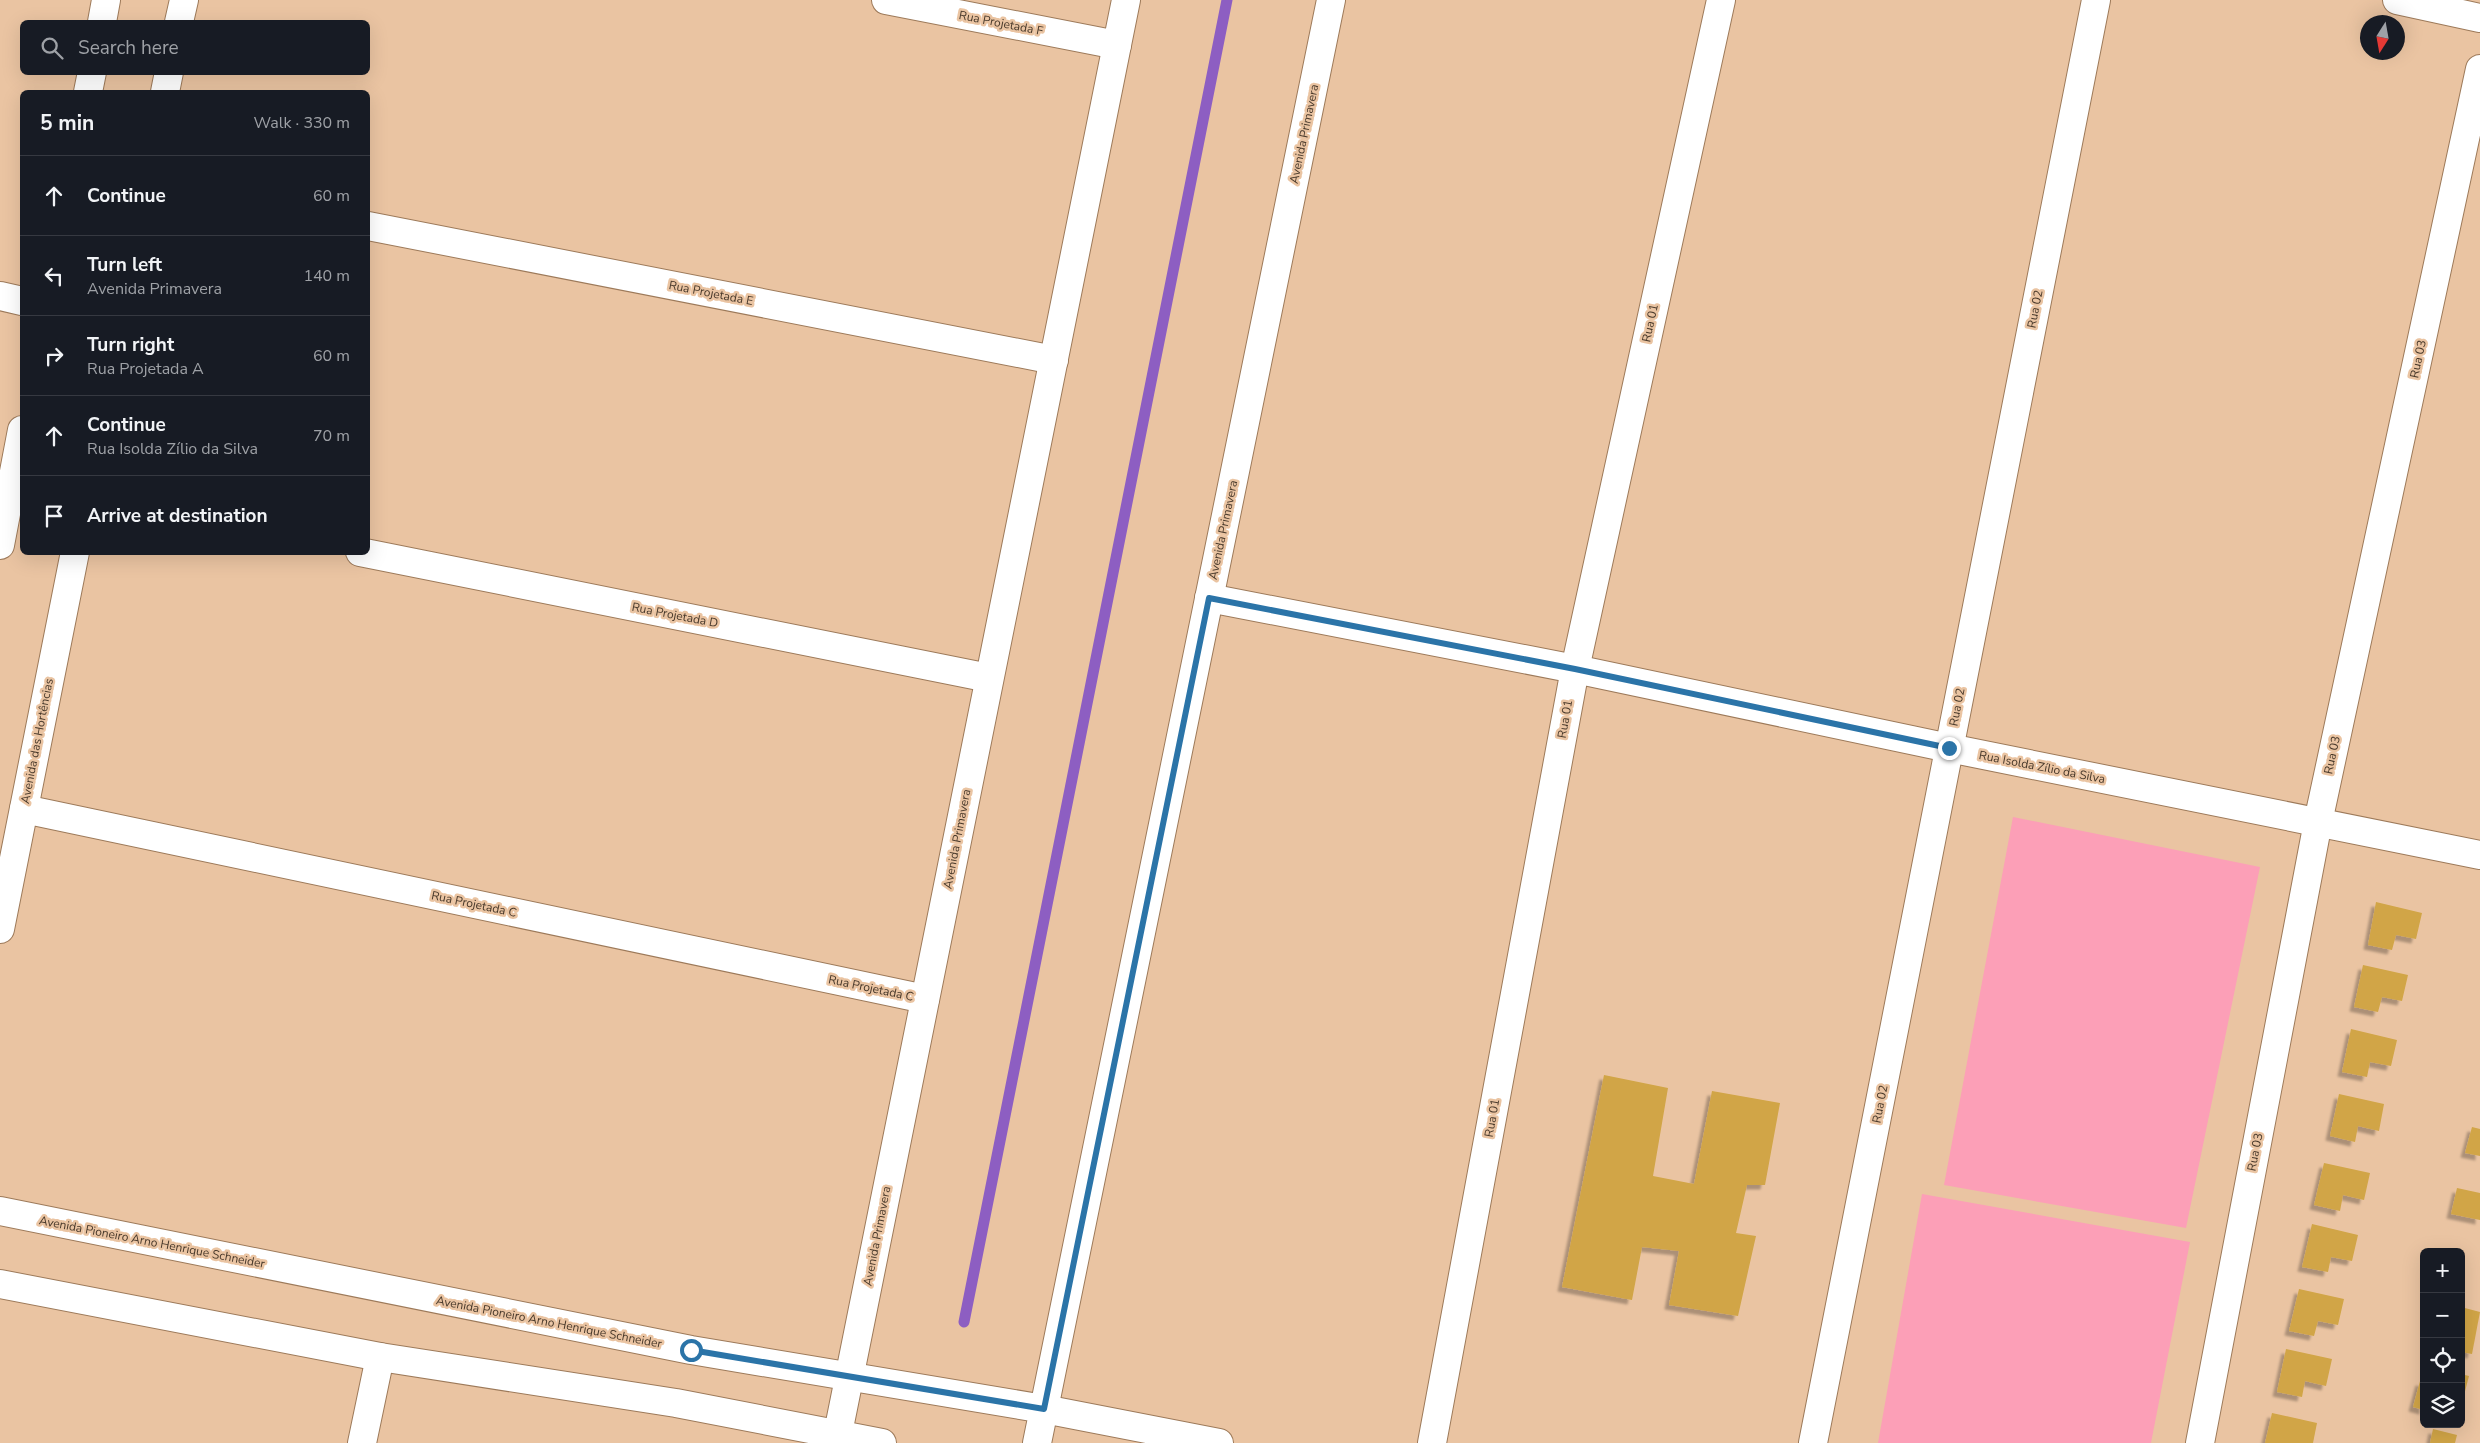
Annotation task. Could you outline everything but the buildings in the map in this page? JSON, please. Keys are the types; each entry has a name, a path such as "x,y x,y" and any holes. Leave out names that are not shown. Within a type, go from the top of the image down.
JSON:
{"street":[{"path":"102,20 106,0"},
{"path":"179,20 184,0"},
{"name":"Rua Projetada F","path":"886,0 1117,45"},
{"name":"Avenida Primavera","path":"837,1439 1126,0"},
{"name":"Avenida Primavera","path":"1036,1443 1331,0"},
{"name":"Rua 01","path":"1432,1443 1575,669 1721,0"},
{"name":"Rua 02","path":"1813,1443 2096,0"},
{"path":"2397,0 2480,18"},
{"name":"Rua 03","path":"2200,1443 2318,822 2480,69"},
{"path":"88,90 91,75"},
{"path":"165,90 168,75"},
{"name":"Rua Projetada E","path":"370,226 1054,360"},
{"path":"0,296 20,301"},
{"path":"0,545 20,440"},
{"name":"Rua Projetada D","path":"370,554 989,678"},
{"name":"Avenida das Hortências","path":"0,929 74,555"},
{"name":"Rua Isolda Zílio da Silva","path":"1209,598 1575,669 1949,748 2480,855"},
{"name":"Rua Projetada C","path":"24,809 925,999"},
{"name":"Avenida Pioneiro Arno Henrique Schneider","path":"0,1211 691,1350 1044,1409 1219,1443"},
{"path":"0,1284 380,1356 676,1403 837,1439 882,1443"},
{"path":"362,1443 380,1356"}],"shaded area":[{"path":"2013,817 2260,867 2186,1228 1944,1185"},
{"path":"1922,1194 2190,1242 2151,1443 1878,1443"}],"waterway":[{"path":"964,1322 1227,0"}],"route":[{"path":"691,1350 1044,1409 1209,598 1575,669 1949,748"}]}
